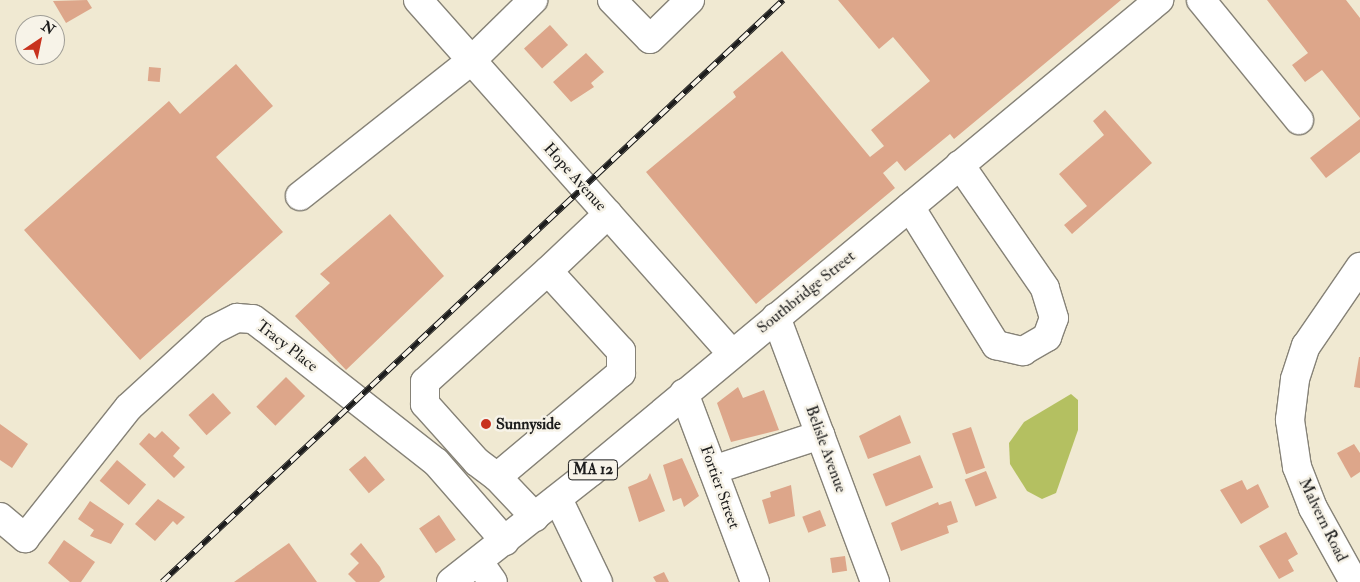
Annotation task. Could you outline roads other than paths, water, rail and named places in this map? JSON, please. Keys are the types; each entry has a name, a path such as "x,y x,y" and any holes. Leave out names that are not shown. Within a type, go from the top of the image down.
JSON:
{"street":[{"name":"Hope Avenue","path":"418,0 731,353"},
{"path":"300,196 472,60 533,0"},
{"path":"612,0 650,39 690,0"},
{"name":"Southbridge Street","path":"451,582 486,572 506,541 1160,0"},
{"path":"1201,0 1299,120"},
{"path":"910,207 996,344 1023,351 1047,337 1054,318 1045,288 960,165"},
{"path":"535,517 497,477 477,462 425,404 425,382 608,214"},
{"name":"Malvern Road","path":"1354,582 1300,475 1290,420 1295,379 1306,346 1360,267"},
{"path":"497,477 621,373 621,351 548,271"},
{"name":"Belisle Avenue","path":"776,317 875,582"},
{"name":"Tracy Place","path":"0,517 25,538 129,407 213,330 237,318 253,319 436,462 506,541"},
{"name":"Fortier Street","path":"684,393 755,582"},
{"path":"713,470 820,435"},
{"path":"558,499 598,582"}],"railway":[{"path":"162,582 783,0"}],"place":[{"name":"Sunnyside","path":"486,424"}]}
